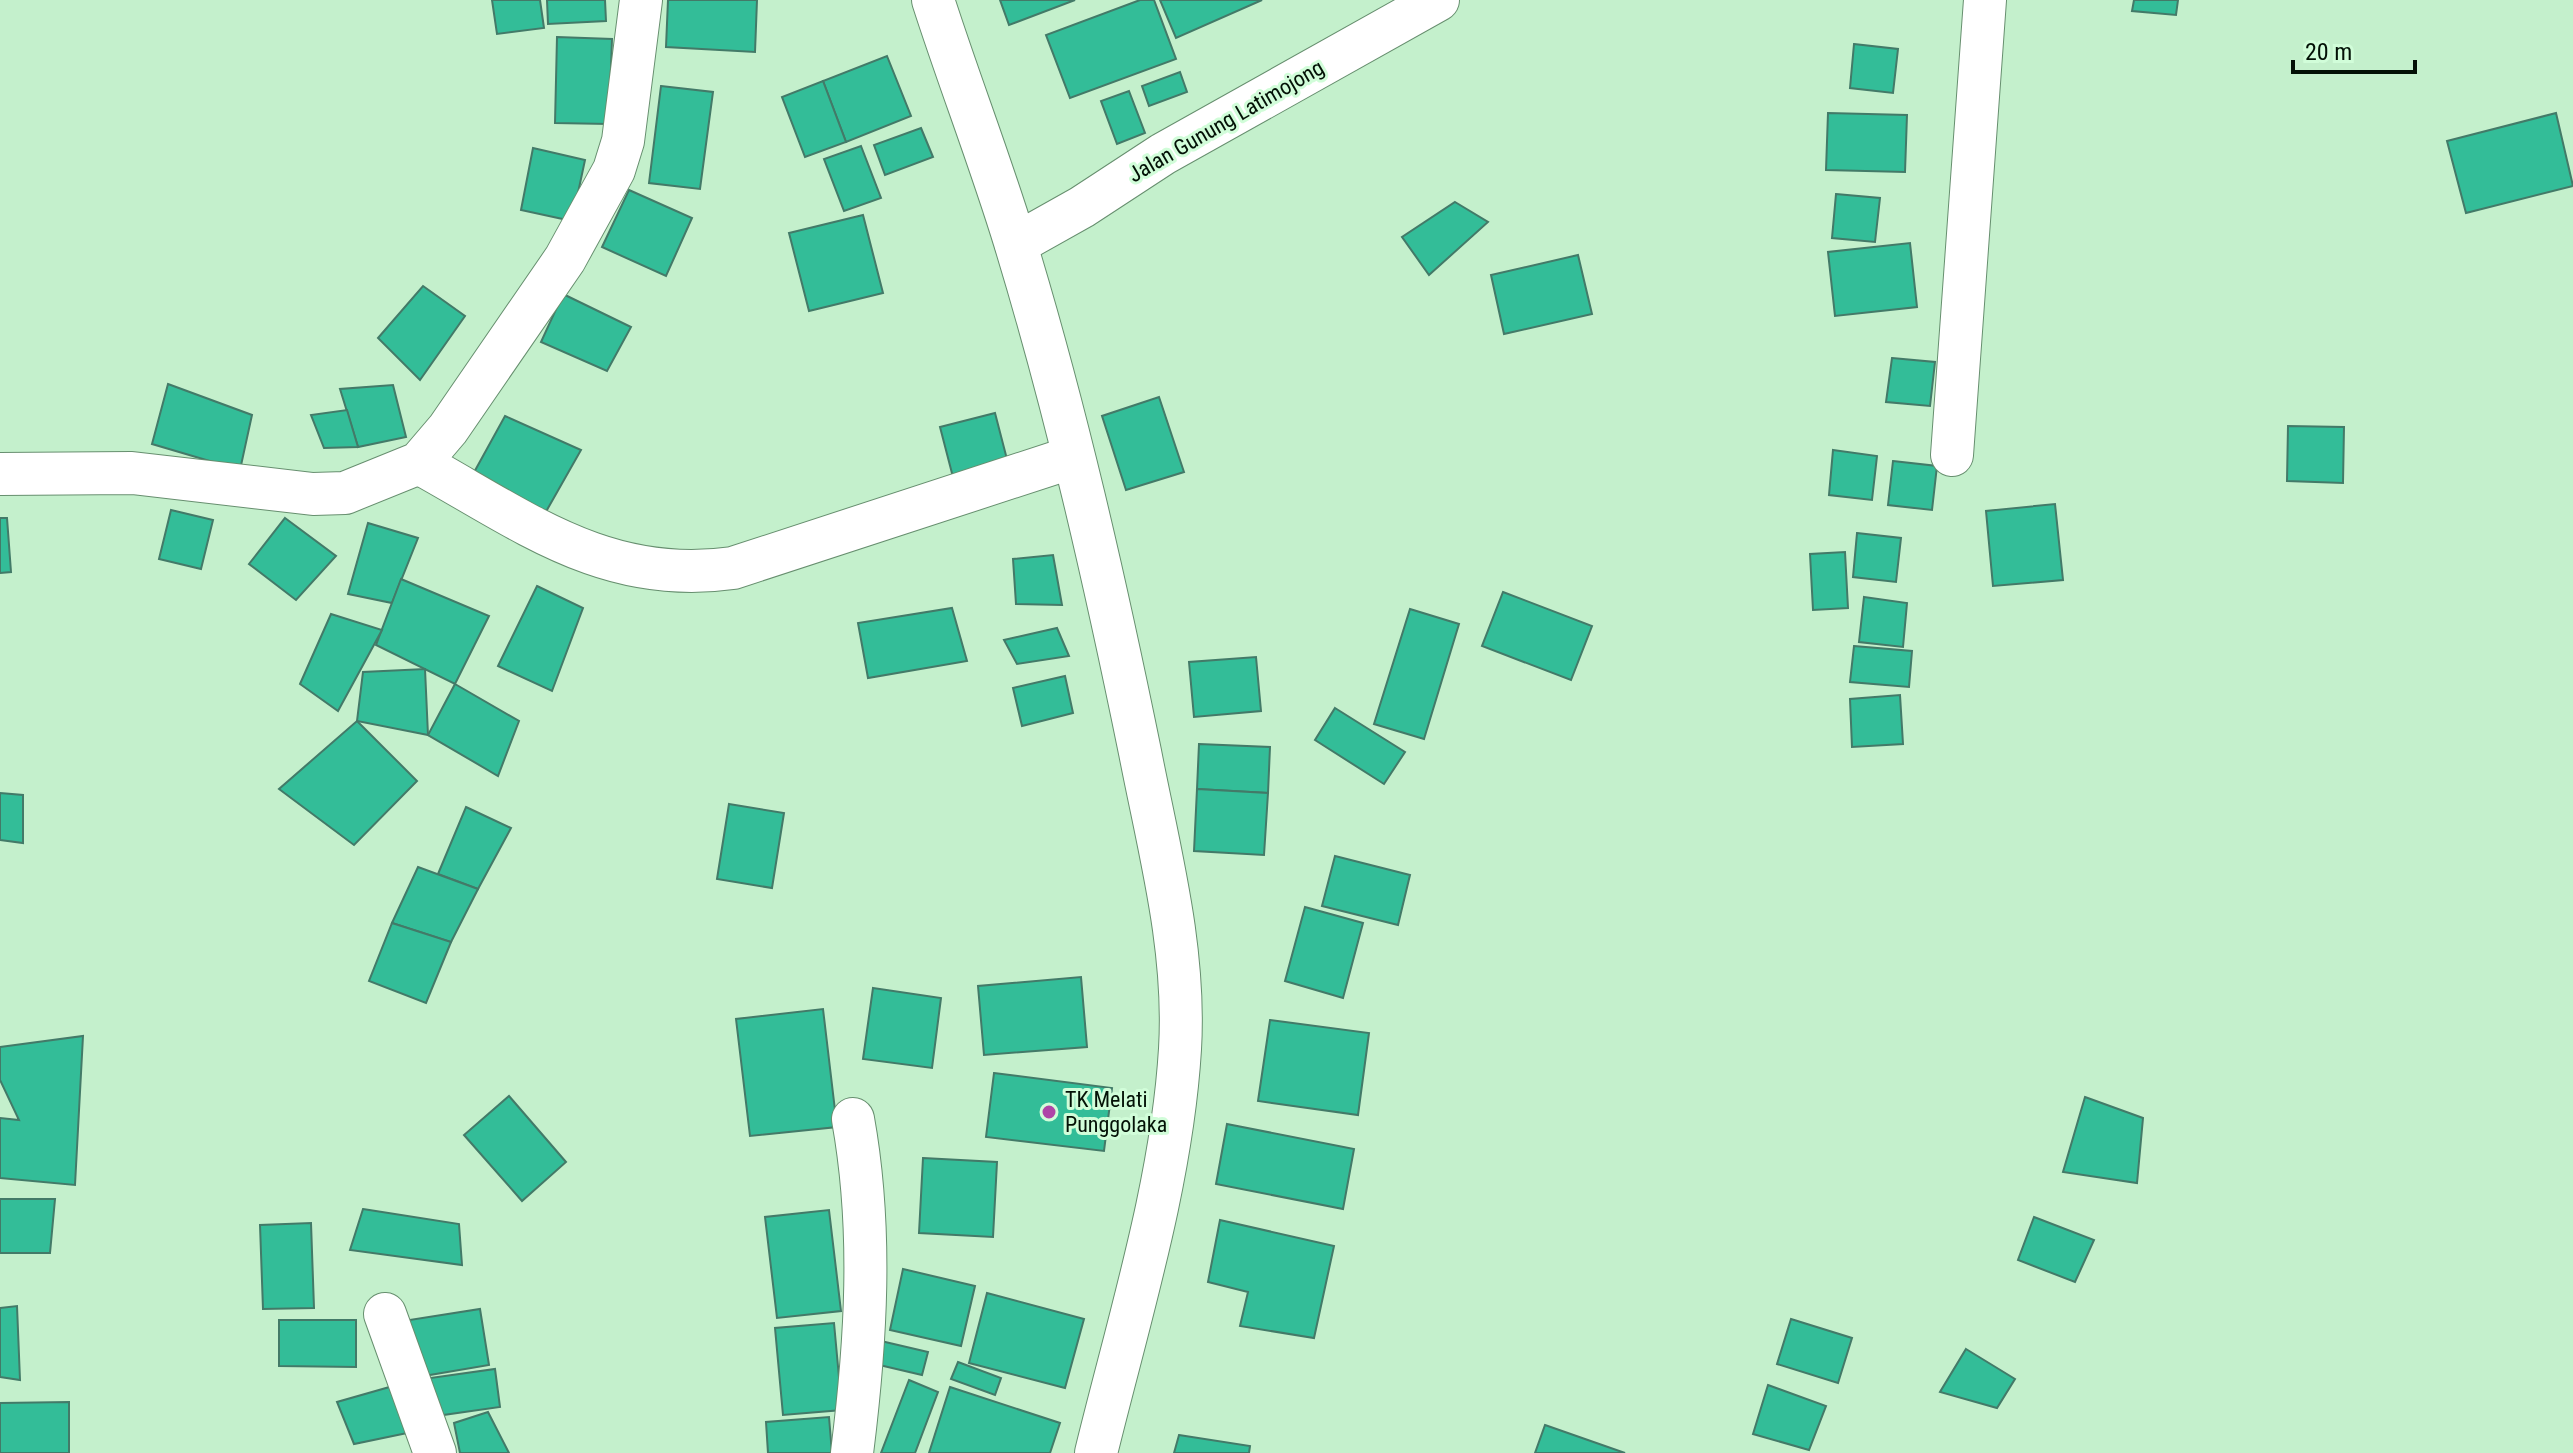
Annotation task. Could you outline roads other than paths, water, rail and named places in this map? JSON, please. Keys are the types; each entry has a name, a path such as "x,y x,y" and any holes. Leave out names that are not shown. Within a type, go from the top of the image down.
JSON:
{"street":[{"path":"0,474 132,473 334,493 386,479 419,463 448,429 565,259 614,170 623,141 641,0"},
{"path":"933,0 1016,244 1073,457 1127,689 1174,923 1180,973 1180,1048 1173,1122 1096,1453"},
{"name":"Jalan Gunung Latimojong","path":"1016,244 1082,207 1163,154 1438,0"},
{"path":"1952,455 1985,0"},
{"path":"419,463 557,540 617,563 653,571 696,574 746,564 1073,457"},
{"path":"852,1453 863,1361 866,1278 862,1170 853,1119"},
{"path":"385,1314 435,1453"}],"place":[{"name":"TK Melati Punggolaka","path":"1049,1112"}]}
